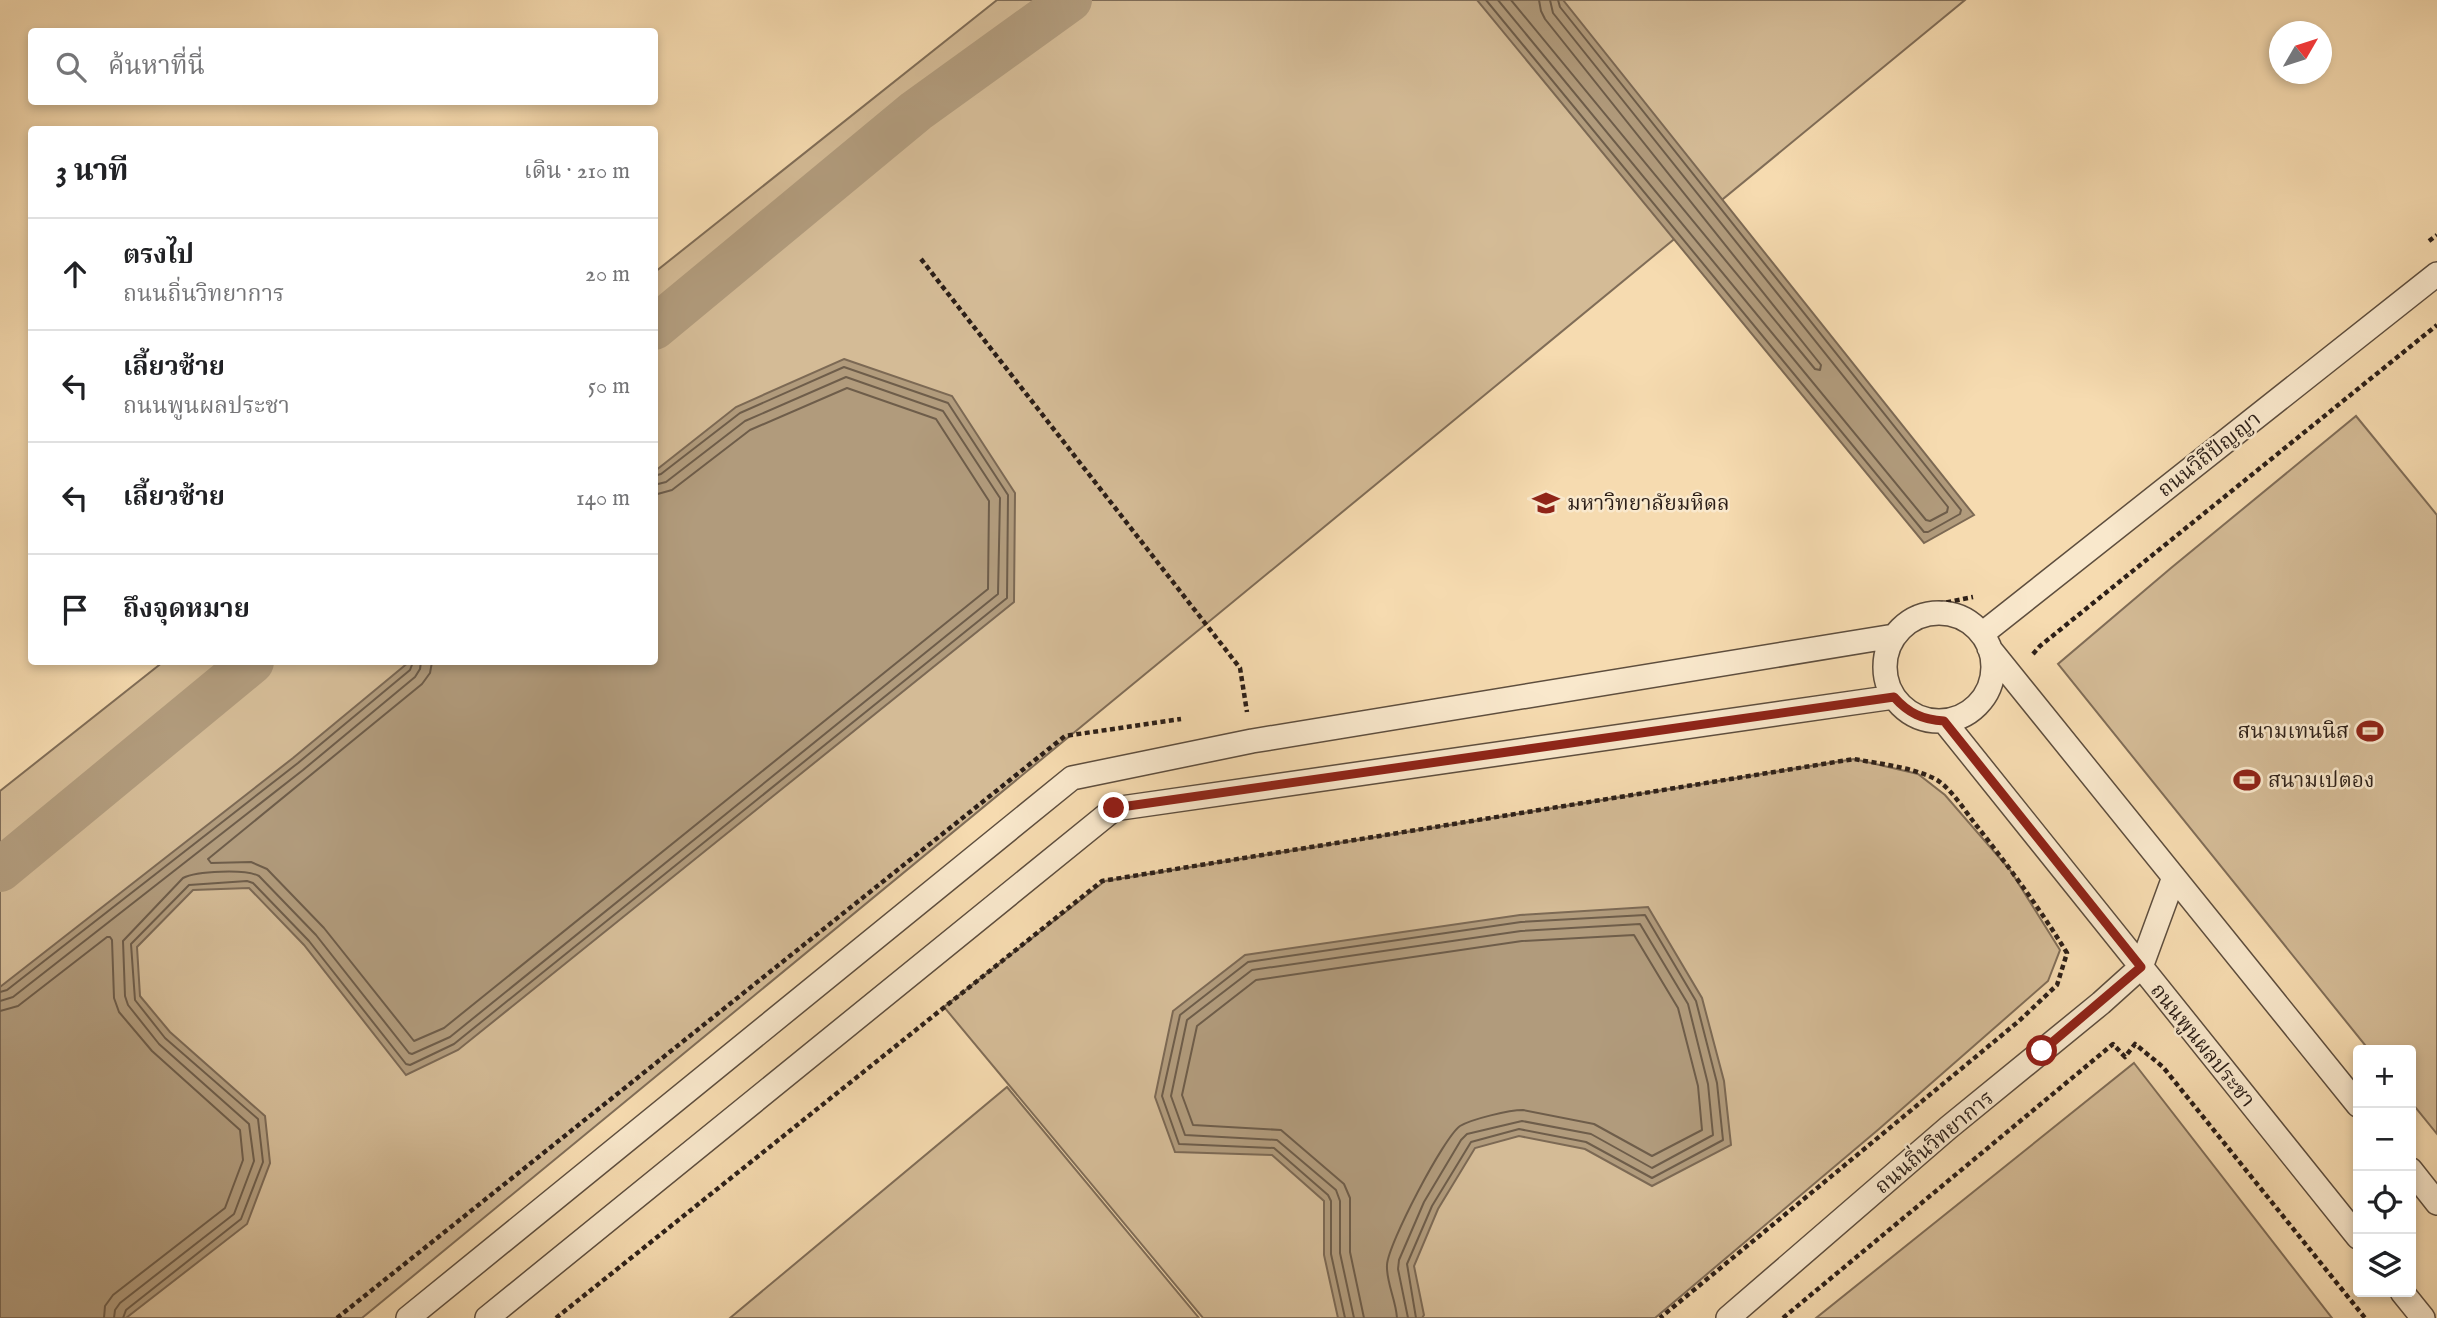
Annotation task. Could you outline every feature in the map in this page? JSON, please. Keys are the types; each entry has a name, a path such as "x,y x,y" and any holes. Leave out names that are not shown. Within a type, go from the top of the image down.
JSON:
{"lane":[{"name":"ถนนวิถีปัญญา","path":"1985,641 2437,274"},
{"path":"1985,641 1993,664 1991,680 1985,696 1974,708 1960,717 1944,721 1916,716 1903,708 1894,697 1884,666 1887,650 1894,636 1906,623 1921,615 1938,612 1955,615 1970,623 1985,641 2073,749 2353,1099"},
{"path":"408,1318 1072,778 1252,741 1894,636"},
{"path":"487,1318 1114,808 1894,697"},
{"name":"ถนนพูนผลประชา","path":"1944,721 2356,1234"},
{"path":"2141,967 2174,877"},
{"name":"ถนนถิ่นวิทยาการ","path":"1728,1318 2141,967"},
{"path":"2412,1171 2437,1203"},
{"path":"2406,1297 2423,1318"}],"path":[{"path":"921,259 1240,668 1252,741"},
{"path":"2032,656 2040,646 2437,326"},
{"path":"556,1318 1102,881 1854,759 1905,770 1939,781 1987,839 2046,918 2067,953 2057,985 2019,1021 1660,1318"},
{"path":"1783,1318 2113,1044 2126,1057 2135,1044 2163,1067 2365,1318"}],"shaded area":[{"path":"997,0 1965,0 362,1318 0,1318 0,791 159,665 658,665 658,270"},
{"path":"2356,416 2437,515 2437,1134 2416,1108 2416,1045 2365,1045 2058,664"},
{"path":"1854,759 1918,774 1945,795 2010,870 2060,950 2048,981 1879,1129 1655,1318 1203,1318 944,1007 1105,881"},
{"path":"2134,1063 2332,1318 1816,1318"},
{"path":"1007,1087 1199,1318 730,1318"}],"water":[{"path":"1477,0 1563,0 1974,515 1924,543"},
{"path":"844,359 952,396 1015,493 1014,602 458,1050 406,1075 304,945 249,888 193,890 137,947 140,996 170,1032 265,1116 270,1163 247,1224 126,1318 0,1318 0,987 293,758 405,665 658,665 658,469 736,407"},
{"path":"1648,907 1702,998 1724,1081 1731,1145 1652,1186 1585,1149 1519,1136 1475,1148 1438,1209 1414,1266 1424,1315 1422,1318 1338,1318 1324,1255 1324,1201 1272,1155 1175,1152 1155,1097 1173,1011 1245,955 1520,915"}],"waterway":[{"path":"658,325 916,111 1070,0"},
{"path":"0,870 248,665"}],"place":[{"name":"มหาวิทยาลัยมหิดล","path":"1546,503"},
{"name":"สนามเทนนิส","path":"2370,731"},
{"name":"สนามเปตอง","path":"2247,780"}],"route":[{"path":"1114,808 1894,697 1903,708 1916,716 1944,721 2141,967 2042,1051"}]}
